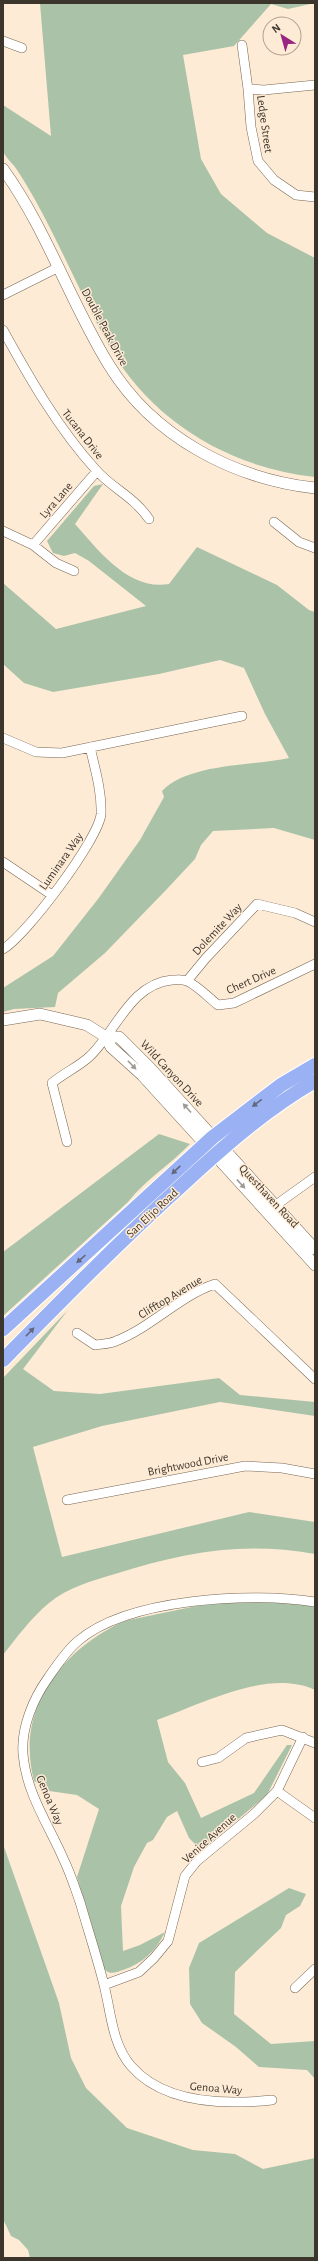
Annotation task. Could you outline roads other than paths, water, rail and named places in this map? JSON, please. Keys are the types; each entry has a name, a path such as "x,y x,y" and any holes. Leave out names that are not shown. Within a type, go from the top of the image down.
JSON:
{"main road":[{"name":"San Elijo Road","path":"3,1329 208,1141 281,1085 315,1065"},
{"name":"San Elijo Road","path":"3,1360 150,1214 218,1151 265,1113 315,1081"}],"street":[{"path":"3,41 22,48"},
{"name":"Ledge Street","path":"242,45 251,127 258,161 274,180 296,195 315,197"},
{"path":"248,89 264,90 315,85"},
{"name":"Double Peak Drive","path":"3,169 33,213 110,367 135,399 160,423 192,446 232,467 278,482 315,488"},
{"path":"3,295 59,267"},
{"name":"Tucana Drive","path":"3,330 60,428 97,471 139,504 149,519"},
{"name":"Lyra Lane","path":"33,545 97,471"},
{"path":"274,522 299,542 315,548"},
{"path":"3,531 33,545 56,562 74,570"},
{"path":"3,738 36,752 62,753 242,716"},
{"name":"Luminara Way","path":"3,949 32,920 52,895 92,838 101,815 100,793 90,747"},
{"path":"3,862 52,895"},
{"name":"Dolemite Way","path":"187,981 247,912 257,904 295,912 315,922"},
{"name":"Chert Drive","path":"187,981 218,1005 234,1003 315,964"},
{"path":"67,1142 52,1083 89,1057 106,1037 128,1006 160,981 187,981"},
{"name":"Wild Canyon Drive","path":"3,1020 40,1014 87,1025 106,1037 118,1037 132,1049 208,1141"},
{"name":"Questhaven Road","path":"208,1141 276,1205 315,1249"},
{"name":"Questhaven Road","path":"218,1151 315,1265"},
{"path":"276,1205 315,1177"},
{"name":"Clifftop Avenue","path":"77,1334 95,1345 116,1342 202,1289 215,1284 315,1380"},
{"name":"Brightwood Drive","path":"66,1500 245,1466 282,1468 315,1474"},
{"name":"Genoa Way","path":"272,2100 243,2103 186,2098 147,2081 131,2066 118,2048 104,1985 79,1899 64,1860 38,1807 28,1781 23,1753 27,1724 42,1686 78,1640 118,1618 172,1606 236,1597 287,1598 315,1602"},
{"path":"202,1762 218,1758 246,1738 282,1730 315,1743"},
{"name":"Venice Avenue","path":"104,1985 139,1972 168,1942 185,1876 197,1861 254,1814 277,1791 303,1737"},
{"path":"277,1791 315,1818"},
{"path":"295,1988 315,1970"}]}
